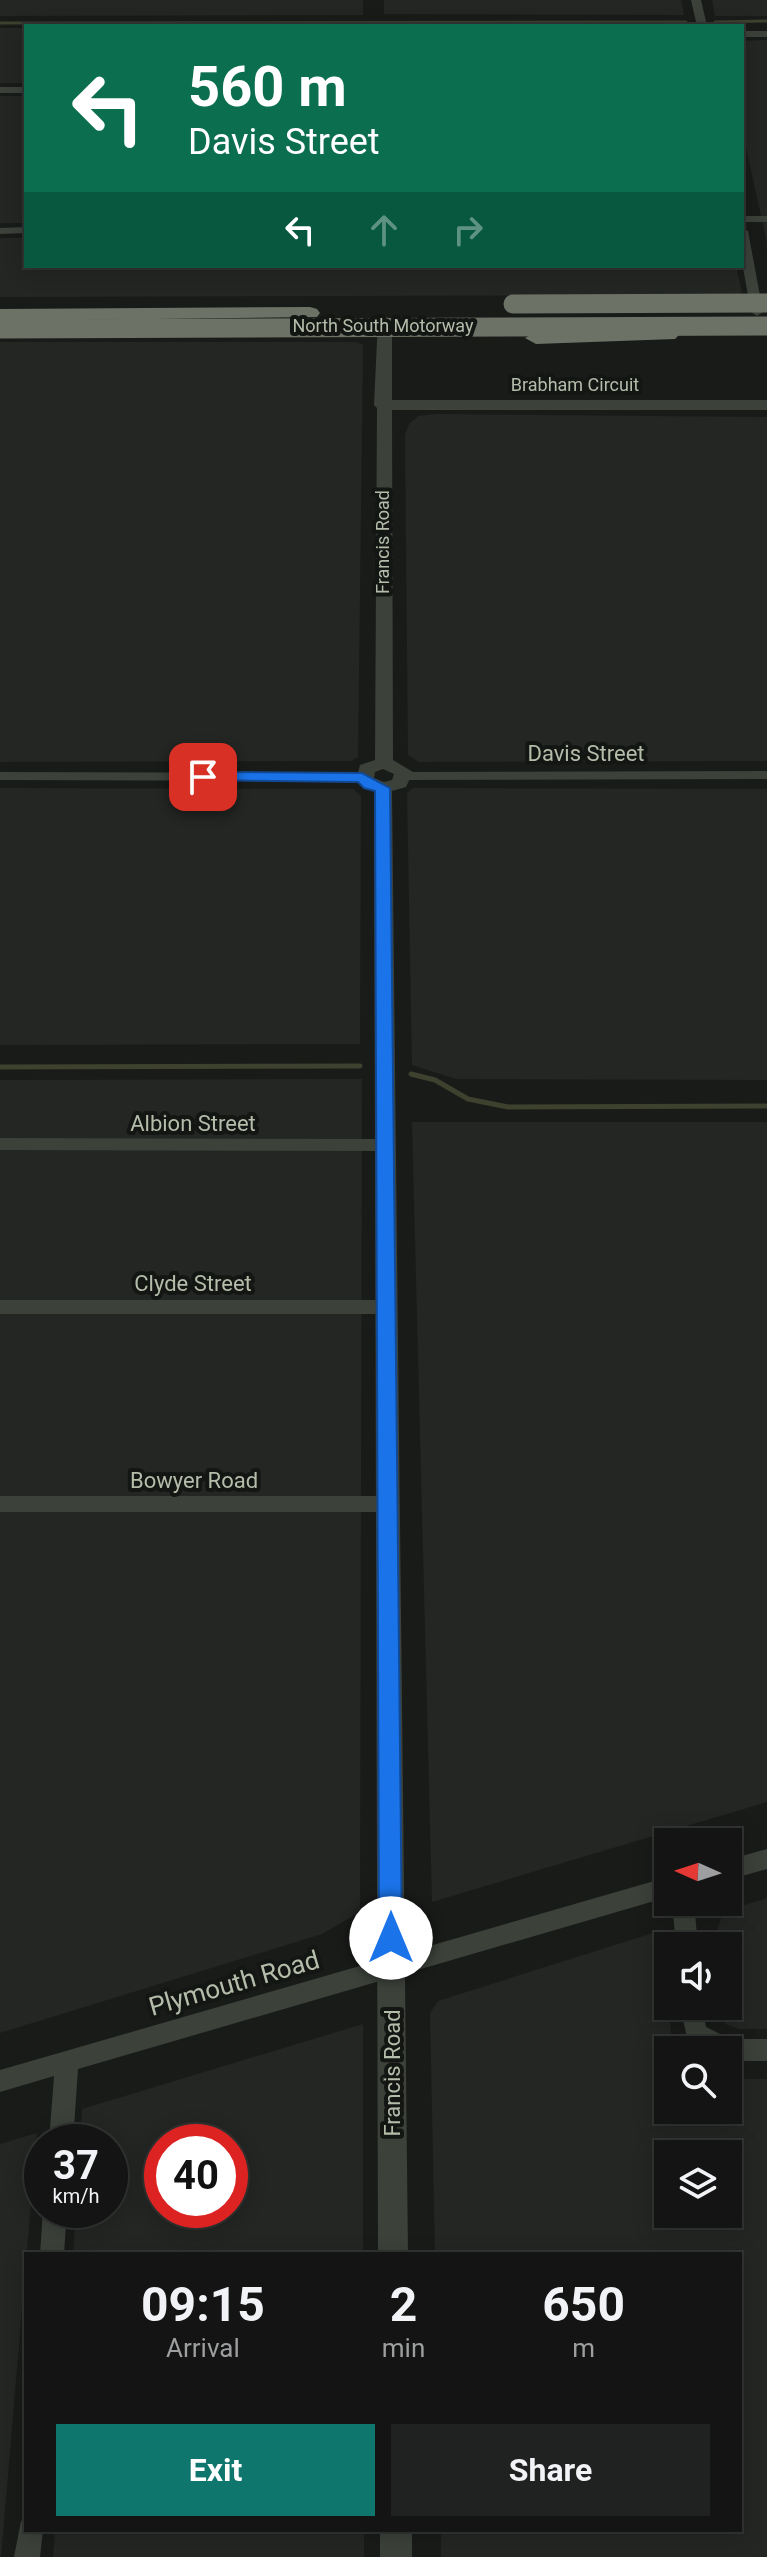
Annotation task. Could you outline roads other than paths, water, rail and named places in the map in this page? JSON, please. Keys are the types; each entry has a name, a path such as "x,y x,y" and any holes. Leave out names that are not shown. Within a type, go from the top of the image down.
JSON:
{"highway":[{"path":"485,304 765,314"},
{"path":"310,313 426,306"},
{"name":"North South Motorway","path":"0,315 765,314"},
{"name":"North South Motorway","path":"0,329 765,314"},
{"path":"0,338 767,335"}],"street":[{"path":"696,0 702,24"},
{"path":"744,34 767,34"},
{"path":"0,90 24,90"},
{"path":"744,219 767,219"},
{"path":"0,231 24,230"},
{"path":"744,238 765,314"},
{"name":"Francis Road","path":"384,763 382,405 385,320"},
{"name":"Brabham Circuit","path":"382,405 767,405"},
{"path":"0,776 372,783 395,786 404,776 401,768 384,763 370,765 372,783"},
{"name":"Davis Street","path":"404,776 767,775"},
{"name":"Francis Road","path":"372,783 385,1145 393,2252"},
{"name":"Albion Street","path":"0,1144 385,1145"},
{"name":"Clyde Street","path":"0,1307 386,1307"},
{"name":"Bowyer Road","path":"0,1504 388,1504"},
{"path":"742,1866 767,1859"},
{"name":"Plymouth Road","path":"0,2081 654,1891"},
{"path":"694,2020 696,2034 729,2050 767,2050"},
{"path":"62,2124 67,2060"},
{"path":"52,2252 54,2228"},
{"path":"27,2557 30,2532"},
{"path":"396,2532 396,2557"}],"waterway":[{"path":"715,22 767,21"},
{"path":"0,23 686,22"},
{"path":"0,1067 360,1066"},
{"path":"411,1074 435,1080 468,1099 508,1107 767,1106"}]}
